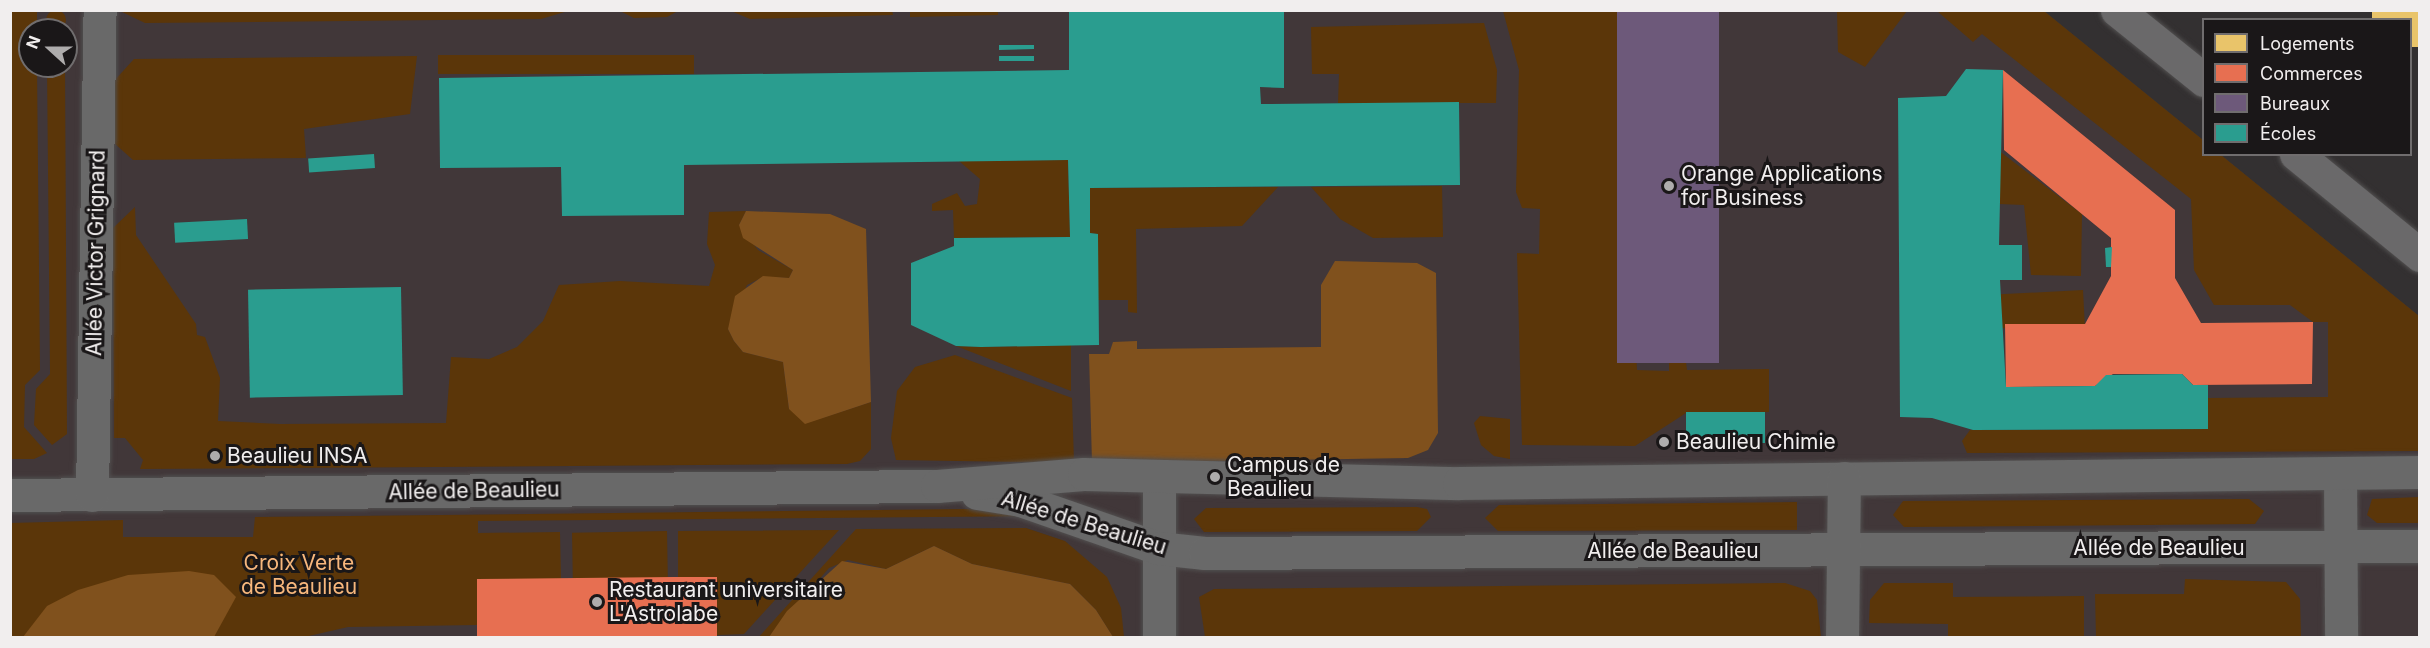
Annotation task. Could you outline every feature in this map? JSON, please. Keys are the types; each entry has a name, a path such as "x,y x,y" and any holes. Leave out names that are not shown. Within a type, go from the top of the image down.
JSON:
{"main road":[{"path":"2117,10 2202,78"},
{"path":"2298,156 2420,255"}],"street":[{"name":"Allée Victor Grignard","path":"92,495 100,10"},
{"name":"Allée de Beaulieu","path":"10,495 937,486 1021,476 1459,483 2340,475 2420,472"},
{"path":"2340,475 2341,638"},
{"path":"1159,477 1159,638"},
{"path":"1842,638 1845,478"},
{"name":"Allée de Beaulieu","path":"937,486 1020,500 1158,548 1205,553 2420,546"}],"shaded area":[{"name":"Campus de Beaulieu","path":"10,11 2044,11 2202,139 2202,156 2222,156 2419,316 2419,637 11,637"},
{"path":"746,211 830,214 866,229 871,402 805,424 789,409 783,362 743,352 734,341 728,329 735,296 763,276 789,278 793,270 743,238 739,225"},
{"path":"1335,261 1417,263 1436,273 1438,433 1428,450 1408,458 1092,463 1089,354 1109,354 1113,342 1137,341 1137,349 1321,347 1321,285"},
{"path":"934,546 972,564 1070,584 1096,610 1113,637 769,637 787,611 842,561 886,569"},
{"path":"189,571 214,575 236,597 214,637 23,637 47,606 78,590 128,575"}],"green space":[{"path":"52,10 60,10 66,18 46,18"},
{"path":"892,10 893,15 750,19 731,11"},
{"path":"1837,10 1907,11 1865,67 1838,52"},
{"path":"10,11 37,11 37,18 18,18 18,78 37,78 40,370 25,385 24,427 47,453 34,459 11,459"},
{"path":"120,11 568,11 541,19 145,23"},
{"path":"620,11 678,11 667,17 634,18"},
{"path":"910,11 998,11 998,15 910,17"},
{"path":"1503,11 1617,11 1637,370 1669,371 1669,362 1686,362 1687,370 1769,369 1769,412 1686,413 1635,446 1522,445 1517,253 1539,254 1540,209 1522,208 1516,192 1519,70"},
{"path":"1937,11 2044,11 2202,139 2202,156 2222,156 2419,316 2419,451 1967,453 1962,441 1970,430 2207,429 2208,398 2328,397 2328,322 2313,322 2290,305 2214,305 2194,270 2191,199 1982,34 1973,42"},
{"path":"1484,23 1497,70 1496,103 1338,103 1339,74 1312,74 1311,27"},
{"path":"438,55 694,55 694,74 438,74"},
{"path":"417,56 410,114 304,129 306,158 133,160 114,143 114,81 134,59"},
{"path":"47,78 65,78 67,434 52,445 34,425 36,389 50,374"},
{"path":"1998,150 2082,214 2081,276 2031,275 2024,205 1999,204"},
{"path":"1068,160 1070,237 954,238 953,210 932,211 932,204 957,193 965,206 977,204 980,179 959,161"},
{"path":"1442,186 1443,237 1373,238 1340,219 1311,187"},
{"path":"1278,187 1242,226 1136,229 1137,313 1128,312 1128,300 1098,300 1098,234 1090,233 1090,188"},
{"path":"135,207 136,235 196,324 197,335 205,337 220,378 218,421 280,424 446,423 451,357 489,359 517,347 543,321 559,285 620,281 709,286 715,265 707,244 709,212 746,211 739,225 758,250 793,270 789,278 763,277 747,285 728,329 734,341 743,352 783,362 789,409 822,418 871,402 871,449 860,461 847,464 140,469 143,460 125,438 114,438 113,228"},
{"path":"2083,290 2085,324 2002,328 2000,294"},
{"path":"1071,345 1071,391 956,346 981,347"},
{"path":"955,355 1072,398 1074,463 896,460 891,438 897,391 915,367"},
{"path":"1480,416 1510,419 1510,459 1494,456 1481,445 1474,423"},
{"path":"2419,497 2419,523 2377,523 2367,515 2372,499"},
{"path":"2249,499 2264,511 2255,524 1904,527 1893,515 1903,501"},
{"path":"1797,502 1797,530 1498,531 1485,518 1499,505"},
{"path":"1417,507 1427,509 1431,517 1417,531 1204,532 1194,519 1206,508"},
{"name":"Croix Verte de Beaulieu","path":"967,509 1034,516 478,521 478,533 560,532 561,579 477,625 348,627 300,638 11,637 10,523 123,520 123,537 253,537 255,517"},
{"path":"1026,528 1065,541 1107,577 1121,608 1124,637 1113,637 1096,610 1070,584 972,564 934,546 886,569 848,560 829,568 769,637 758,638 856,529"},
{"path":"839,530 744,634 717,635 717,577 678,577 678,531"},
{"path":"667,531 668,578 573,580 572,533"},
{"path":"2185,579 2286,582 2300,599 2301,637 2096,637 2095,594 2184,594"},
{"path":"1785,583 1810,591 1817,600 1821,637 1205,637 1199,597 1214,589"},
{"path":"1884,583 1953,583 1953,597 2084,596 2084,637 1948,637 1948,624 1869,623 1870,600"}],"building: Logements":[{"path":"2372,10 2420,10 2420,47 2412,47 2412,18 2372,18"}],"building: Commerces":[{"path":"2003,70 2175,210 2175,278 2201,323 2313,322 2312,384 2193,385 2182,374 2113,374 2095,386 2006,387 2005,324 2085,324 2111,276 2111,238 2004,150"},
{"name":"Restaurant universitaire L'Astrolabe","path":"717,577 717,638 477,638 477,579"}],"building: Bureaux":[{"name":"Orange Applications for Business","path":"1617,10 1719,10 1719,363 1617,363"}],"building: Écoles":[{"path":"1069,10 1284,10 1284,88 1260,87 1261,104 1459,102 1460,185 1090,188 1090,233 1098,234 1099,345 981,347 956,346 911,325 911,263 954,246 954,238 1070,237 1068,160 684,165 684,215 562,216 561,167 440,168 439,78 1069,70"},
{"path":"999,45 1034,45 1034,49 999,50"},
{"path":"999,56 1034,56 1034,61 999,61"},
{"path":"1966,69 2003,70 1999,245 2022,245 2022,280 2000,280 2006,387 2095,386 2106,375 2182,374 2193,385 2208,385 2208,429 1973,430 1932,418 1900,417 1898,98 1946,96"},
{"path":"374,154 375,168 309,173 308,159"},
{"path":"247,219 248,239 175,243 174,223"},
{"path":"2112,247 2111,267 2106,267 2105,248"},
{"path":"401,287 403,395 250,398 248,290"},
{"path":"1686,412 1765,412 1765,443 1686,443"}],"place":[{"name":"Orange Applications for Business","path":"1669,186"},
{"name":"Beaulieu Chimie","path":"1664,442"},
{"name":"Beaulieu INSA","path":"215,456"},
{"name":"Campus de Beaulieu","path":"1215,477"},
{"name":"Restaurant universitaire L'Astrolabe","path":"597,602"}]}
